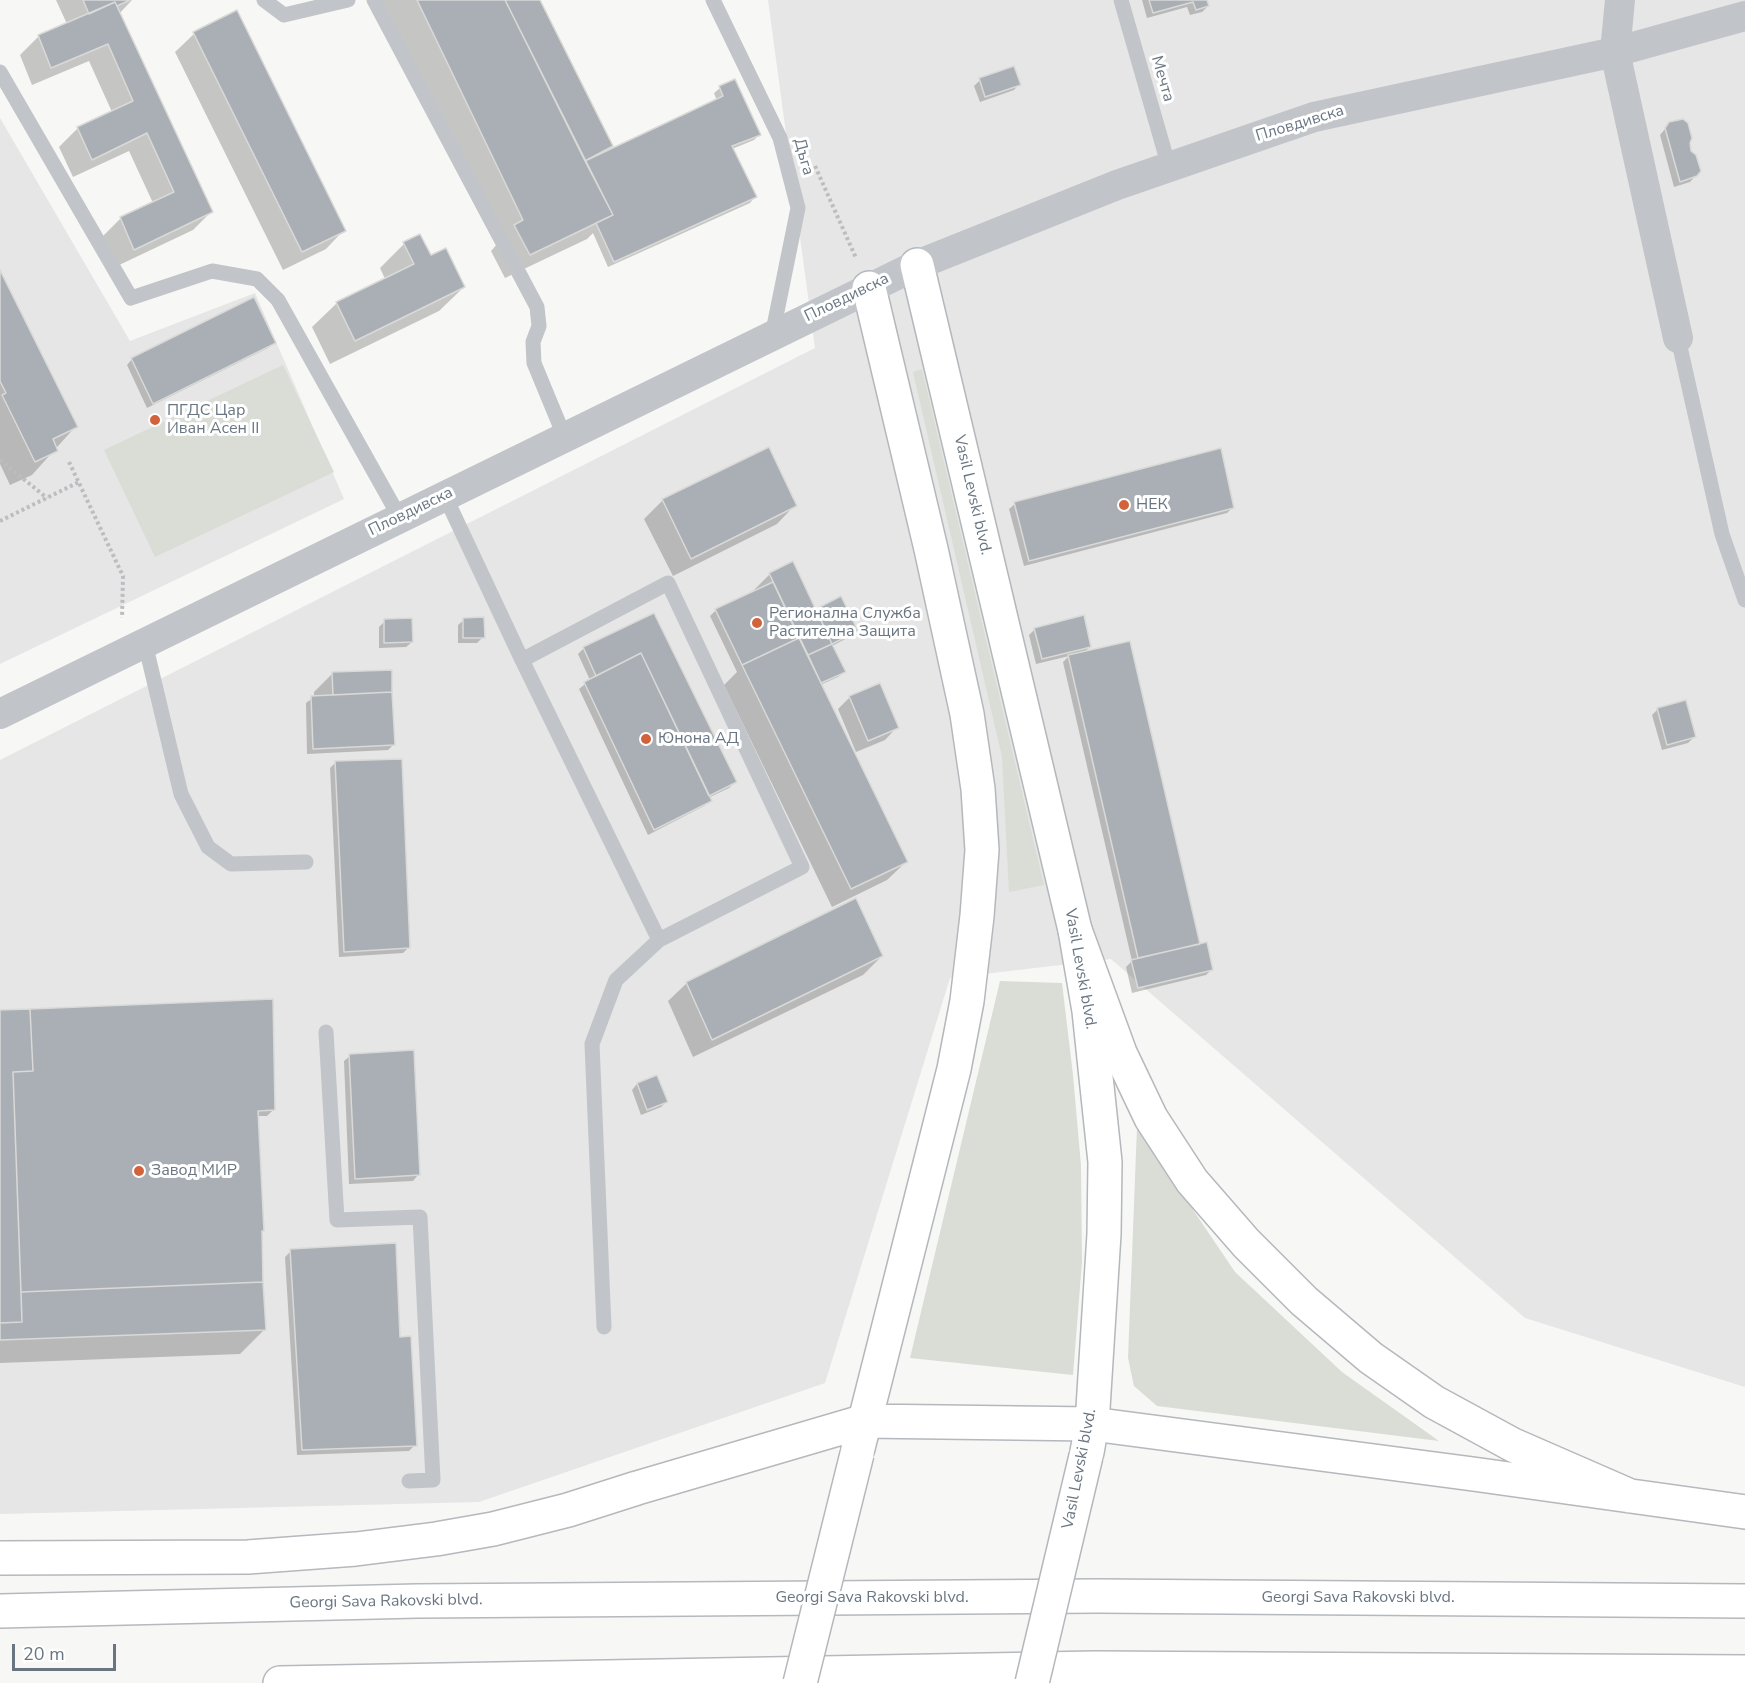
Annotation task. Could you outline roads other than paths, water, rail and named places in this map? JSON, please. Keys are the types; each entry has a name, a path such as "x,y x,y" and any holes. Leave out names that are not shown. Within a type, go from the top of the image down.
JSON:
{"main road":[{"name":"Vasil Levski blvd.","path":"917,265 1075,930 1089,1011 1105,1162 1104,1234 1092,1425 1032,1683"},
{"path":"800,1683 954,1069 967,1000 982,850 978,789 967,714 932,549 869,288"},
{"path":"1075,930 1120,1053 1151,1118 1192,1181 1246,1243 1304,1301 1371,1358 1434,1402 1513,1445 1630,1496"},
{"path":"0,1558 248,1557 356,1549 436,1539 493,1529 568,1510 865,1421 1092,1425 1745,1512"},
{"name":"Georgi Sava Rakovski blvd.","path":"0,1611 417,1600 1098,1596 1745,1601"},
{"path":"280,1683 1095,1668 1745,1672"}],"street":[{"path":"1620,0 1615,52 1678,338"},
{"name":"Пловдивска","path":"0,714 917,265 1117,185 1314,117 1615,52 1745,16"}],"lane":[{"path":"264,0 284,15 348,0"},
{"path":"375,0 537,307 539,326 533,342 534,363 565,438"},
{"name":"Дъга","path":"713,0 780,138 798,208 772,336"},
{"name":"Мечта","path":"1121,0 1169,167"},
{"path":"0,72 131,298 212,271 257,279 278,300 400,518"},
{"path":"1678,338 1722,534 1745,600"},
{"path":"445,496 522,660 659,940"},
{"path":"522,660 668,583 802,867 659,940 616,980 592,1044 604,1327"},
{"path":"133,649 182,794 208,847 231,864 306,862"},
{"path":"326,1032 337,1220 420,1217 433,1480 409,1481"}],"place":[{"name":"ПГДС Цар Иван Асен II","path":"155,420"},
{"name":"НЕК","path":"1124,505"},
{"name":"Регионална Служба Растителна Защита","path":"757,623"},
{"name":"Юнона АД","path":"646,739"},
{"name":"Завод МИР","path":"139,1171"}]}
